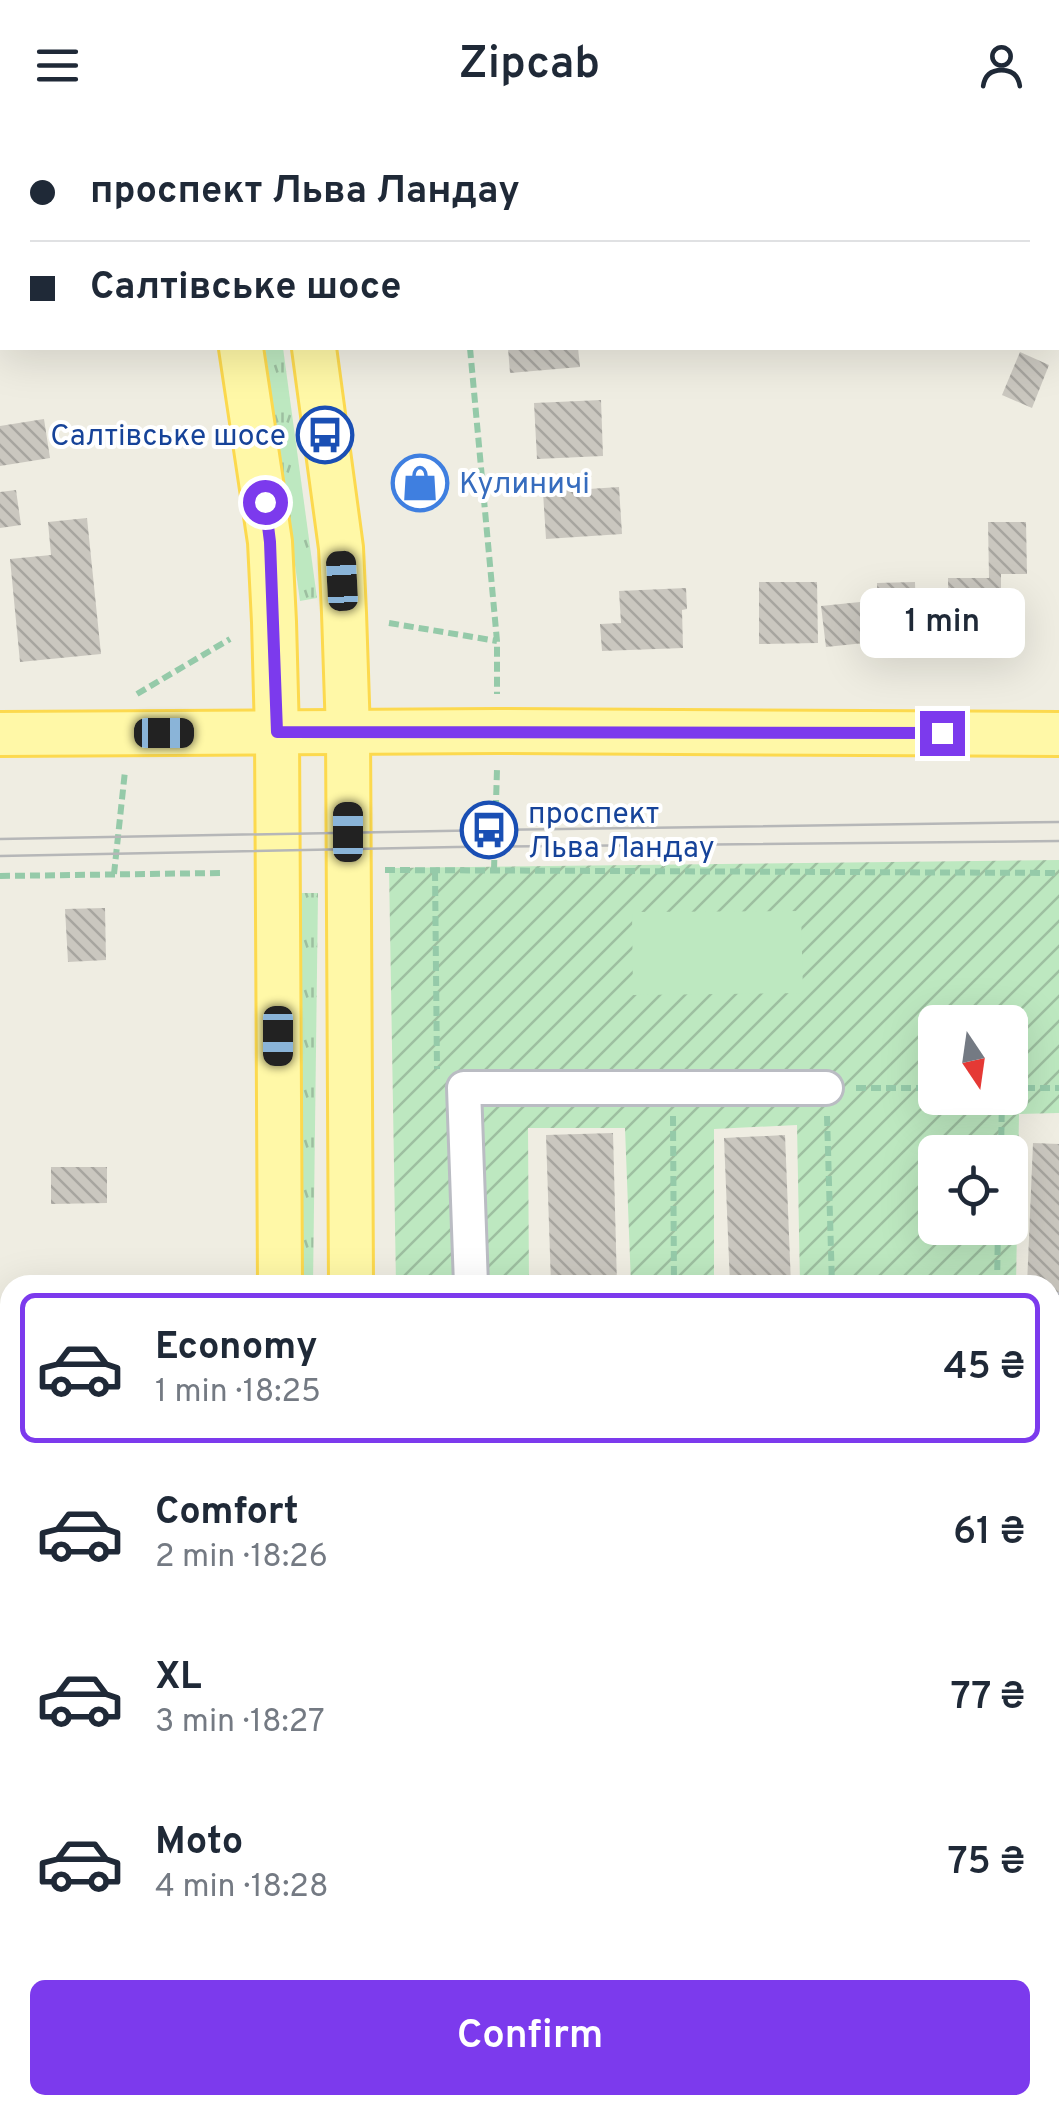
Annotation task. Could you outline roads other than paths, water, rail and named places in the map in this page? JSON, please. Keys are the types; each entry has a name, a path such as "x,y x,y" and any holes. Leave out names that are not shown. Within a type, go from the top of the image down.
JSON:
{"main road":[{"path":"241,350 270,542 277,732 280,1275"},
{"path":"314,350 341,548 348,732 351,1275"},
{"path":"0,734 1059,734"}],"street":[{"path":"471,1275 464,1088 826,1088"}],"tram line":[{"path":"0,839 1059,822"},
{"path":"0,856 1059,841"}],"place":[{"name":"Салтівське шосе","path":"325,435"},
{"name":"Кулиничі","path":"420,483"},
{"name":"проспект Льва Ландау","path":"489,830"}]}
